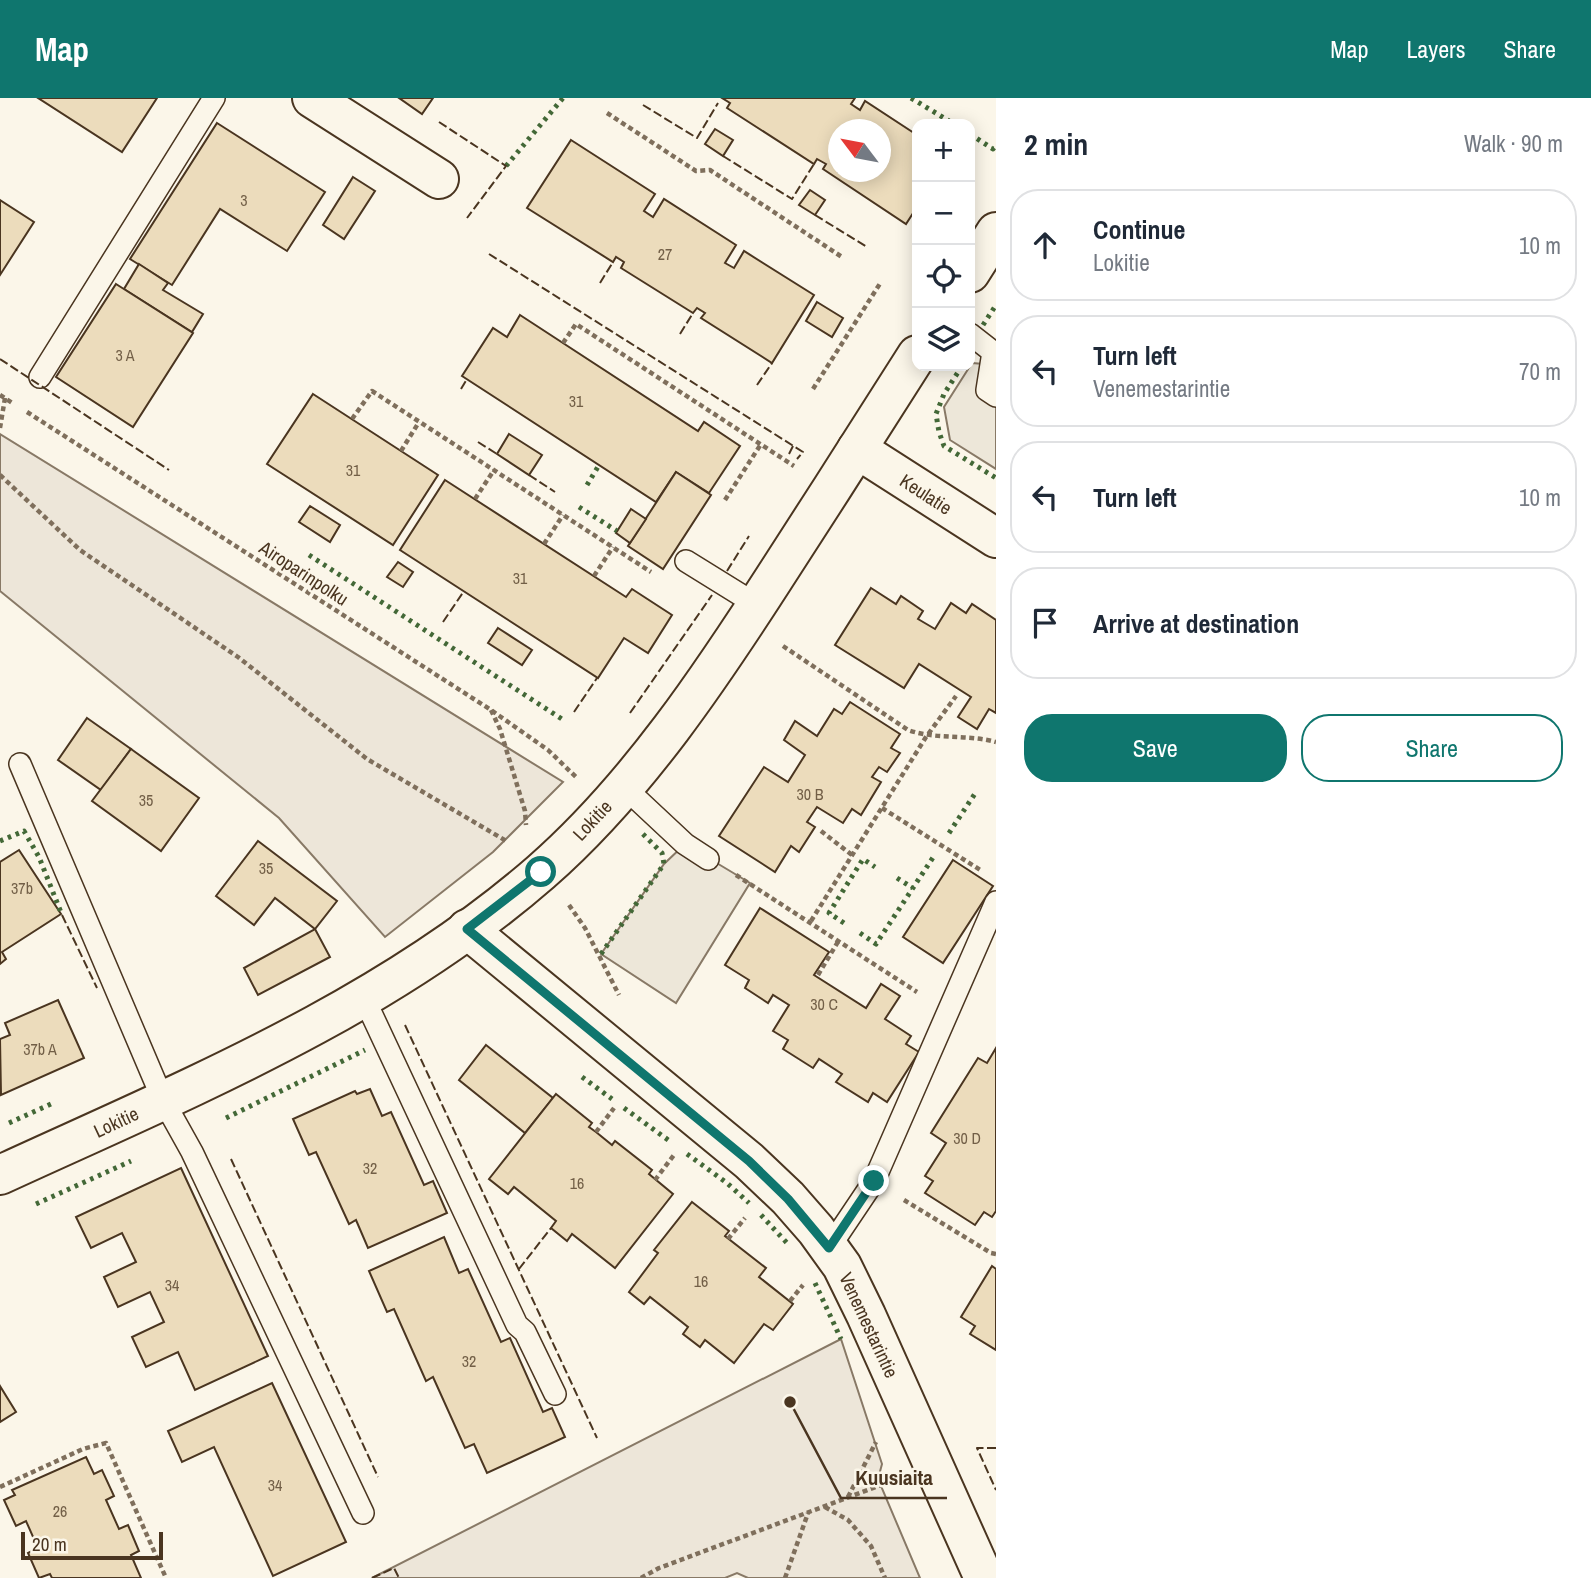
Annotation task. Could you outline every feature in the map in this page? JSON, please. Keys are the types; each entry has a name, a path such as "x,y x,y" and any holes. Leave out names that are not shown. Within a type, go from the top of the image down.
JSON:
{"street":[{"path":"312,98 439,179"},
{"path":"975,265 996,232"},
{"name":"Lokitie","path":"0,1175 251,1058 364,998 467,929 541,872 623,786 677,721 722,659 912,363"},
{"name":"Keulatie","path":"857,449 996,538"},
{"name":"Venemestarintie","path":"467,929 749,1161 788,1199 829,1248 842,1266 866,1315 984,1578"}],"lane":[{"path":"40,377 214,98"},
{"path":"975,338 993,352 987,390 996,396"},
{"path":"686,561 757,605"},
{"path":"20,764 163,1100 192,1152 363,1513"},
{"path":"623,786 685,844 708,859"},
{"path":"829,1248 874,1181 996,902"},
{"path":"364,998 517,1325 525,1332 555,1394"}],"path":[{"path":"607,113 696,171 710,170 842,257"},
{"path":"813,389 881,282"},
{"path":"563,342 576,324 795,467"},
{"path":"352,419 372,391 659,577"},
{"path":"0,428 2,396"},
{"name":"Airoparinpolku","path":"2,396 491,710 548,750 585,785"},
{"path":"401,451 420,422"},
{"path":"725,500 761,444"},
{"path":"475,499 494,470"},
{"path":"0,475 80,550 238,657 367,759 519,848"},
{"path":"544,544 563,515"},
{"path":"594,576 613,547"},
{"path":"782,645 908,730 926,737 943,735 996,742"},
{"path":"811,921 926,737 956,696"},
{"path":"491,710 500,729 525,811 526,827"},
{"path":"882,808 985,873"},
{"path":"821,831 852,855"},
{"path":"708,859 811,921 948,1013"},
{"path":"566,902 585,928 623,1002"},
{"path":"818,975 839,940"},
{"path":"596,1132 620,1101"},
{"path":"874,1181 996,1254"},
{"path":"0,1487 83,1449 106,1443 166,1578"},
{"path":"641,1578 659,1568 933,1466"},
{"path":"825,1506 848,1520 871,1546 886,1578"},
{"path":"785,1578 809,1512"}],"shaded area":[{"path":"975,363 996,365 996,469 950,440 944,407 967,371 975,371"},
{"path":"0,434 563,782 493,852 385,937 279,818 0,591"},
{"path":"685,844 750,883 676,1003 601,954 664,864"},
{"path":"841,1339 882,1464 878,1479 920,1578 748,1578 737,1573 725,1578 372,1578"}],"building":[{"path":"38,98 157,98 122,152"},
{"path":"399,98 433,98 422,114"},
{"path":"722,98 855,98 851,104 860,110 865,101 912,132 912,215 906,224 843,182 891,182 891,119 828,119 828,172 823,169 826,164 817,159 814,164 727,108 730,103"},
{"path":"217,123 325,192 287,251 220,209 172,285 130,259"},
{"path":"715,129 733,140 723,156 705,144"},
{"path":"571,140 655,194 644,211 653,217 664,199 736,245 725,263 734,268 744,251 814,295 772,363 701,318 705,313 697,308 693,313 621,268 624,262 616,257 613,262 527,208"},
{"path":"353,177 375,191 344,239 323,225"},
{"path":"810,190 825,200 815,215 799,205"},
{"path":"0,200 34,222 0,275"},
{"path":"139,264 168,283 163,290 203,314 192,332 124,289"},
{"path":"116,284 193,333 133,427 56,377"},
{"path":"817,302 843,318 832,337 806,321"},
{"path":"520,315 698,431 704,422 740,446 709,493 676,472 656,502 462,376 493,328 507,337"},
{"path":"313,394 438,475 393,545 267,464"},
{"path":"509,434 542,455 529,475 497,454"},
{"path":"676,472 711,495 663,569 628,546"},
{"path":"445,480 626,597 632,589 672,615 648,653 624,638 598,678 400,550"},
{"path":"310,506 340,525 330,542 299,522"},
{"path":"631,509 646,519 630,543 616,533"},
{"path":"398,562 413,572 403,587 387,577"},
{"path":"871,588 896,604 901,596 923,611 918,619 935,629 951,603 966,613 972,604 996,620 996,713 989,709 977,729 958,717 971,697 919,664 904,688 835,645"},
{"path":"498,628 532,650 522,665 488,643"},
{"path":"850,702 900,734 891,748 900,753 887,772 879,767 872,777 881,782 861,815 852,809 843,823 817,807 807,822 815,827 799,852 791,846 775,872 719,836 764,767 788,782 805,755 784,740 795,721 817,736 834,709 842,714"},
{"path":"87,718 131,749 101,790 58,760"},
{"path":"131,749 199,798 161,851 92,801"},
{"path":"258,841 337,901 315,929 275,898 254,925 216,896"},
{"path":"19,850 61,914 2,952 6,959 0,964 0,862"},
{"path":"953,860 993,886 943,963 903,937"},
{"path":"760,908 829,952 814,975 866,1008 881,984 900,996 885,1019 911,1036 906,1044 919,1052 887,1102 873,1093 868,1102 836,1082 842,1074 819,1059 813,1068 783,1049 788,1040 773,1031 789,1005 773,995 768,1003 745,988 749,980 725,965"},
{"path":"315,929 330,957 258,995 244,968"},
{"path":"58,1000 84,1058 1,1095 0,1039 10,1035 5,1023"},
{"path":"486,1045 553,1098 525,1133 459,1080"},
{"path":"996,1048 996,1211 992,1217 984,1212 975,1225 925,1193 933,1181 925,1176 946,1143 931,1133 978,1058 987,1063"},
{"path":"370,1089 382,1116 391,1112 424,1185 433,1181 447,1213 368,1248 356,1220 349,1224 316,1152 309,1155 293,1119 355,1091 357,1094"},
{"path":"556,1094 592,1123 589,1127 612,1145 615,1141 652,1170 649,1174 673,1194 615,1268 572,1234 567,1241 551,1228 556,1221 514,1187 508,1194 489,1179"},
{"path":"181,1168 268,1356 195,1390 178,1352 146,1367 132,1337 164,1322 150,1292 118,1307 104,1277 136,1262 122,1233 91,1248 76,1217"},
{"path":"692,1202 729,1231 725,1236 766,1268 759,1277 793,1304 773,1330 764,1324 734,1363 705,1340 700,1347 683,1334 688,1327 650,1297 644,1304 629,1292 658,1253 654,1250"},
{"path":"444,1237 459,1273 468,1269 501,1342 510,1338 543,1412 552,1408 565,1437 487,1473 474,1444 465,1448 433,1377 426,1381 394,1309 387,1312 369,1271"},
{"path":"992,1266 996,1269 996,1350 970,1334 975,1326 961,1317"},
{"path":"272,1383 346,1542 273,1576 214,1447 182,1462 168,1431"},
{"path":"0,1386 16,1412 0,1422"},
{"path":"86,1457 94,1474 102,1470 114,1496 106,1500 119,1529 128,1525 139,1551 131,1555 141,1578 52,1578 50,1574 39,1578 28,1553 38,1548 26,1521 16,1526 4,1500 15,1495 12,1490"}],"hedge":[{"path":"506,166 563,98"},
{"path":"911,98 946,119"},
{"path":"975,137 993,149 996,145"},
{"path":"983,325 996,305"},
{"path":"959,371 944,394 936,414 939,432 944,446 996,478"},
{"path":"587,485 599,465"},
{"path":"579,507 617,531"},
{"path":"309,555 565,721"},
{"path":"949,833 976,792"},
{"path":"0,841 24,831 39,857 62,915"},
{"path":"601,954 664,864 662,853 641,832"},
{"path":"860,933 876,944 934,856"},
{"path":"844,923 829,913 863,859 875,867"},
{"path":"897,878 913,888"},
{"path":"226,1118 365,1050"},
{"path":"582,1077 612,1099"},
{"path":"9,1123 53,1103"},
{"path":"624,1108 671,1142"},
{"path":"687,1154 749,1203"},
{"path":"36,1204 131,1161"},
{"path":"761,1215 787,1243"},
{"path":"815,1283 841,1339"}],"fence":[{"path":"643,105 697,138 718,103"},
{"path":"439,122 506,166 467,218"},
{"path":"723,156 792,199 814,164"},
{"path":"815,215 867,247"},
{"path":"489,254 803,452 797,459"},
{"path":"600,283 613,262"},
{"path":"680,334 693,313"},
{"path":"0,359 169,470"},
{"path":"757,385 772,363"},
{"path":"461,389 467,379"},
{"path":"478,442 497,454"},
{"path":"789,454 793,446"},
{"path":"529,475 555,492"},
{"path":"727,571 749,536"},
{"path":"443,622 464,591"},
{"path":"630,713 712,595"},
{"path":"574,712 597,678"},
{"path":"62,915 97,988"},
{"path":"405,1025 597,1438"},
{"path":"231,1159 378,1477"},
{"path":"519,1269 551,1228"},
{"path":"996,1448 977,1448 996,1490"},
{"path":"372,1578 394,1568 399,1578"}],"place":[{"name":"Kuusiaita","path":"790,1402"}],"route":[{"path":"541,872 467,929 749,1161 788,1199 829,1248 874,1181"}]}
